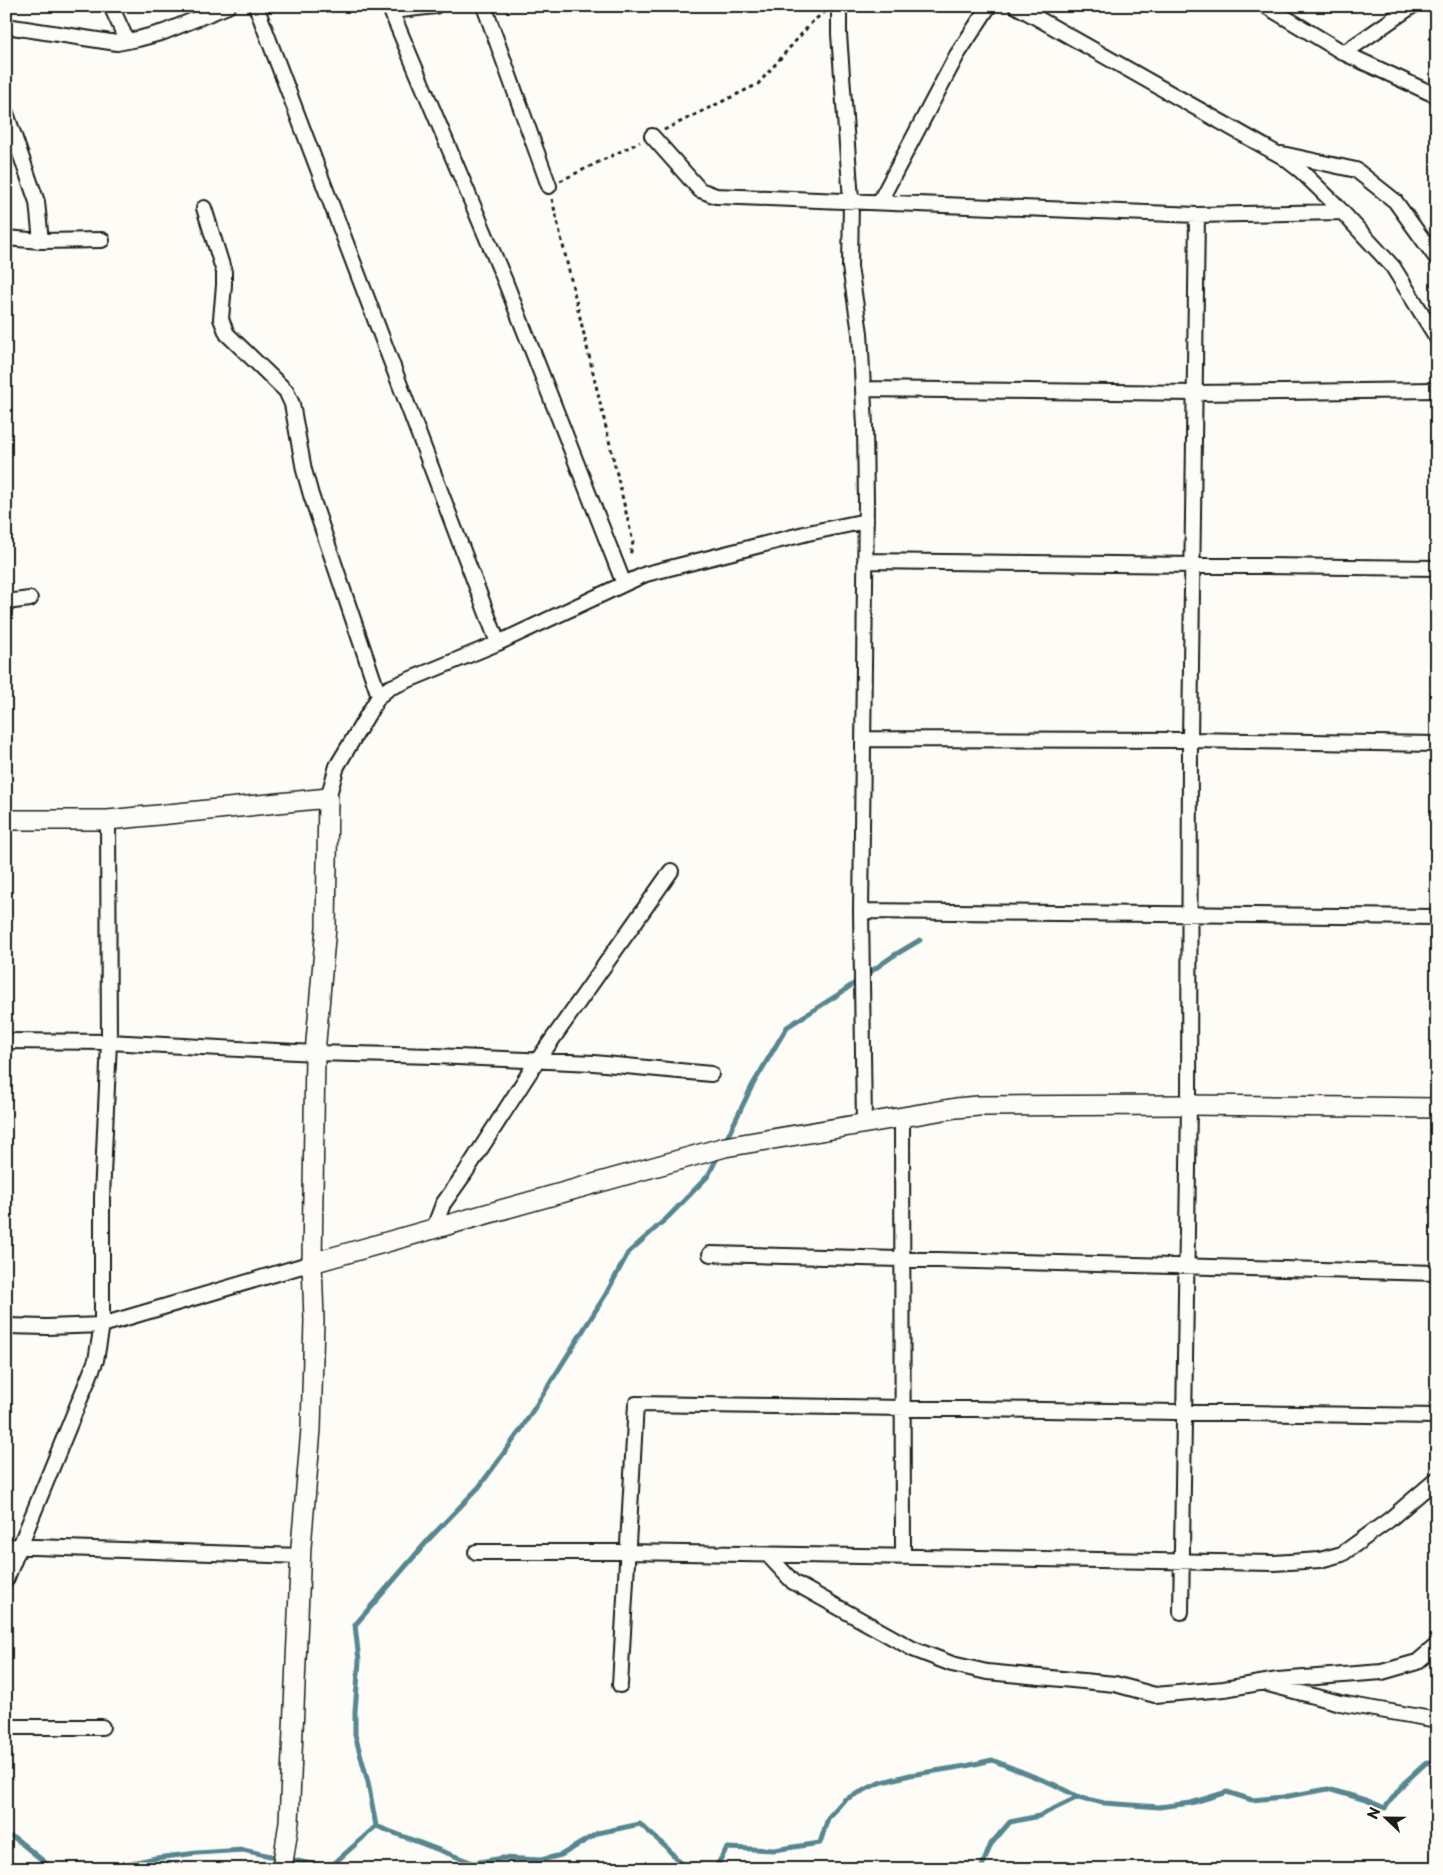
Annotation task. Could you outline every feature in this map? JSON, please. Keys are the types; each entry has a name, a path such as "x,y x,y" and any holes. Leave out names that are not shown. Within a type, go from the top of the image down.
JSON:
{"street":[{"path":"112,6 127,41"},
{"path":"6,26 117,43 164,32 228,6"},
{"path":"256,6 498,642"},
{"path":"434,6 390,9 505,281 624,584"},
{"path":"484,6 549,186"},
{"path":"880,201 957,55 989,6"},
{"path":"1016,6 1272,151 1301,171 1393,267 1437,338"},
{"path":"1266,6 1344,53 1437,96"},
{"path":"1344,53 1412,6"},
{"path":"833,9 839,34 851,200 850,267 860,333 863,389 866,521 861,911 864,1123"},
{"path":"6,113 37,202 41,241"},
{"path":"652,136 700,190 716,196 1198,215 1342,212"},
{"path":"1272,151 1356,170 1395,201 1437,259"},
{"path":"204,208 224,272 221,319 227,334 286,391 292,404 304,470 311,495 379,696"},
{"path":"1181,1612 1189,1105 1190,740 1198,215"},
{"path":"6,238 41,241 102,240"},
{"path":"863,389 1195,393 1437,390"},
{"path":"282,1869 294,1743 295,1654 311,1429 314,1320 312,1263 315,1054 326,927 328,798 337,766 379,696 389,688 498,642 646,574 808,533 866,521"},
{"path":"865,561 1437,568"},
{"path":"6,602 30,599"},
{"path":"863,739 1190,740 1437,744"},
{"path":"6,820 108,820 328,798"},
{"path":"6,1580 13,1546 96,1360 102,1325 102,1197 109,1042 108,820"},
{"path":"434,1228 443,1204 537,1061 671,871"},
{"path":"861,911 1437,917"},
{"path":"6,1040 109,1042 315,1054 434,1056 594,1063 711,1074"},
{"path":"6,1326 102,1325 312,1263 725,1146 902,1117 978,1106 1189,1105 1437,1108"},
{"path":"902,1117 903,1557"},
{"path":"710,1254 1437,1273"},
{"path":"620,1685 626,1552 636,1404 1437,1416"},
{"path":"476,1552 626,1552 1274,1563 1320,1560 1342,1554 1389,1520 1437,1479"},
{"path":"13,1546 301,1556"},
{"path":"768,1555 793,1582 913,1649 952,1664 987,1672 1115,1684 1155,1695 1224,1689 1278,1680 1382,1672 1417,1662 1437,1644"},
{"path":"1262,1682 1340,1703 1437,1720"},
{"path":"6,1728 102,1727"}],"path":[{"path":"624,584 633,542 549,186 758,84 813,21 833,9"}],"waterway":[{"path":"725,1142 752,1086 787,1027 920,940"},
{"path":"376,1826 368,1782 355,1735 359,1661 355,1625 430,1538 479,1487 520,1431 606,1294 628,1253 668,1217 708,1176 719,1154"},
{"path":"293,1860 329,1868 376,1826 473,1863 503,1858 541,1860 561,1855 598,1833 640,1824 667,1848 682,1865 716,1867 727,1848 774,1850 820,1843 828,1818 844,1800 879,1783 910,1775 992,1760 1053,1784 1078,1797 1104,1803 1159,1807 1191,1803 1227,1792 1252,1800 1328,1789 1366,1800 1385,1808 1404,1783 1427,1762 1437,1765"},
{"path":"981,1869 991,1844 1010,1822 1039,1816 1078,1797"},
{"path":"6,1835 15,1838 53,1869"},
{"path":"102,1869 156,1858 197,1853 243,1850 275,1857"}]}
